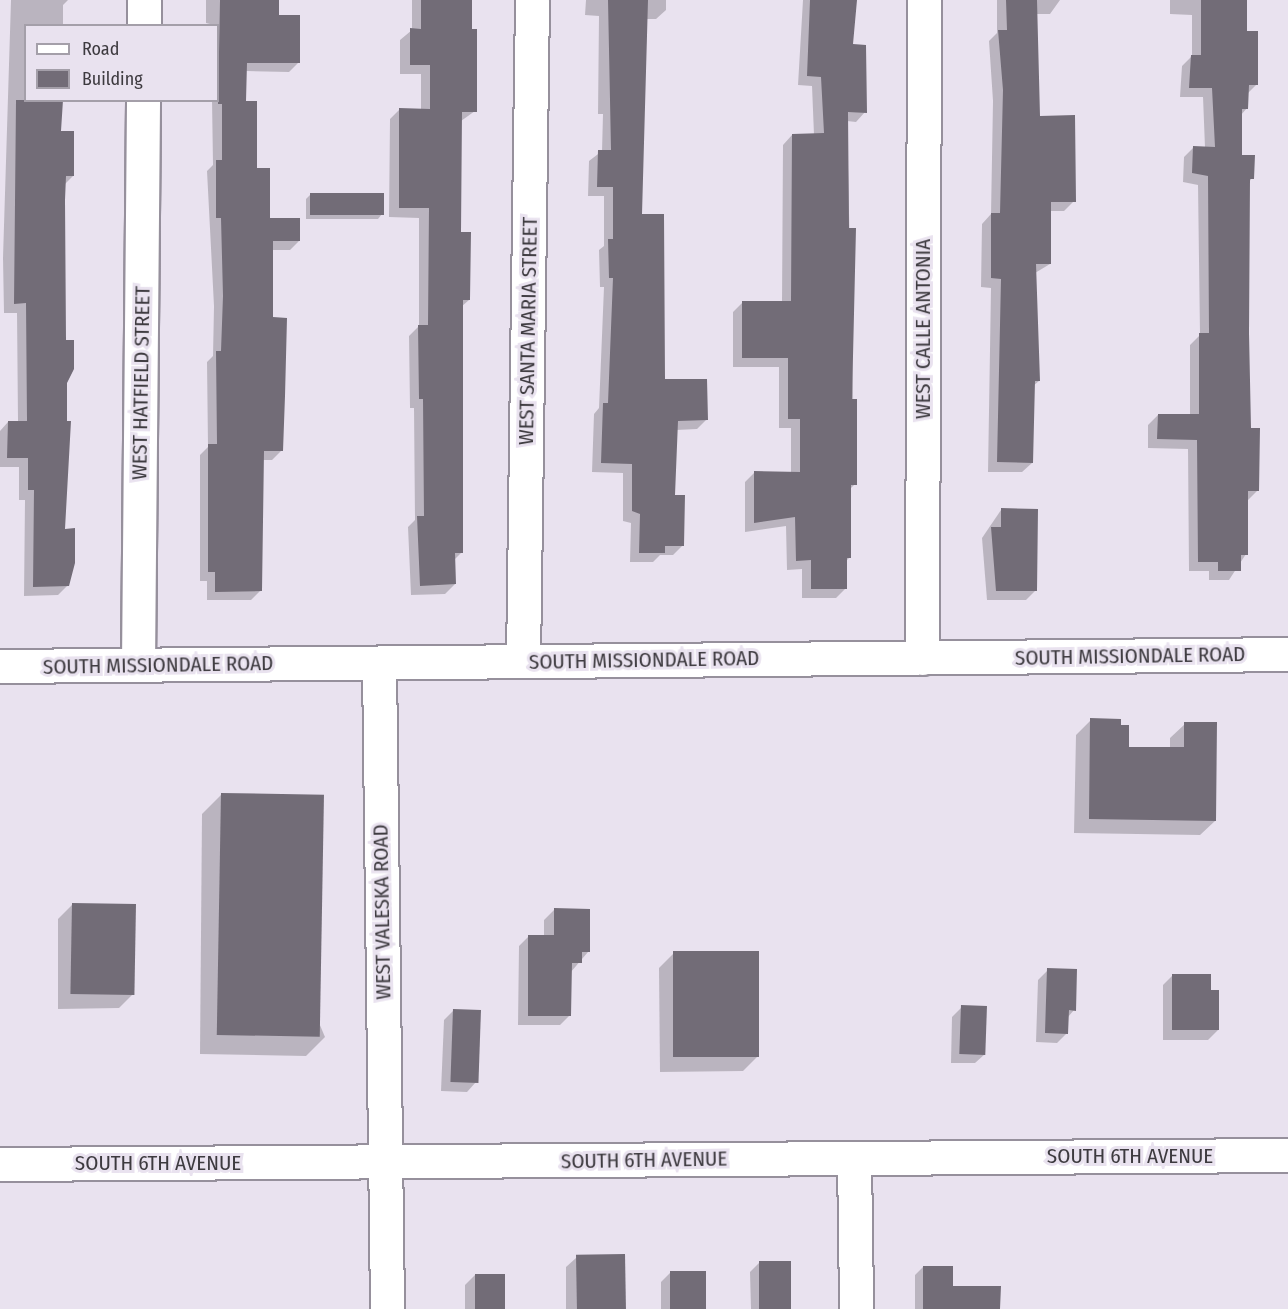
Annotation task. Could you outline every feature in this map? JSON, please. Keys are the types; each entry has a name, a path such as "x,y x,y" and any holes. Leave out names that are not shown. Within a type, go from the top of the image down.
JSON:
{"street":[{"path":"144,0 144,24"},
{"name":"WEST SANTA MARIA STREET","path":"523,662 532,0"},
{"name":"WEST CALLE ANTONIA","path":"922,658 924,0"},
{"name":"WEST HATFIELD STREET","path":"138,665 144,102"},
{"name":"SOUTH MISSIONDALE ROAD","path":"0,666 1288,654"},
{"name":"WEST VALESKA ROAD","path":"379,663 387,1309"},
{"name":"SOUTH 6TH AVENUE","path":"0,1164 1288,1155"},
{"path":"854,1158 856,1309"}],"building":[{"path":"220,0 279,0 279,15 300,15 300,63 247,63 246,101 257,101 257,168 270,168 270,218 300,218 300,241 273,241 273,317 287,318 285,396 283,451 264,451 262,591 215,592 215,572 208,572 208,444 217,444 216,351 221,351 223,296 221,218 216,218 216,160 222,160 222,104 218,104"},
{"path":"421,0 472,0 472,29 477,29 477,112 462,112 461,232 471,232 470,300 463,300 463,553 455,553 456,584 420,586 417,516 424,516 423,399 419,399 418,325 428,325 429,208 399,208 399,108 430,109 430,65 410,65 410,28 421,29"},
{"path":"608,0 648,0 642,214 664,214 665,379 707,379 708,420 678,421 675,495 685,495 684,546 665,546 665,553 639,553 640,514 632,511 632,464 601,463 603,403 608,403 613,278 609,278 608,239 613,239 613,187 597,187 598,150 611,150"},
{"path":"810,0 857,0 853,44 866,45 867,113 848,112 849,228 856,228 852,399 857,399 857,485 851,485 851,558 847,558 847,589 811,589 811,560 796,561 795,517 754,523 754,471 800,472 800,419 788,419 788,358 742,358 742,301 791,301 792,134 824,133 821,77 807,76"},
{"path":"1006,0 1037,0 1040,116 1075,115 1076,202 1051,202 1051,264 1036,264 1040,381 1035,381 1033,463 997,462 1001,279 991,278 991,213 1000,213 1003,90 998,30 1007,30"},
{"path":"1201,0 1247,0 1247,31 1258,31 1258,85 1249,85 1248,109 1242,109 1242,155 1255,155 1254,179 1250,179 1249,333 1251,428 1260,428 1259,491 1248,491 1248,555 1241,555 1241,571 1218,571 1218,562 1198,562 1197,440 1157,439 1158,414 1199,414 1199,333 1209,333 1208,176 1192,173 1193,146 1215,147 1212,88 1189,88 1191,55 1201,55"},
{"path":"16,100 63,102 61,131 74,131 74,176 66,176 65,200 66,340 74,340 74,369 67,383 67,421 71,421 65,529 75,528 75,563 69,586 33,587 34,490 28,490 28,458 7,458 8,421 27,421 26,303 14,304"},
{"path":"310,193 384,193 384,215 310,215"},
{"path":"1001,508 1038,509 1037,591 996,591 991,527 1001,527"},
{"path":"1090,718 1121,719 1121,725 1129,725 1129,747 1184,747 1184,722 1217,722 1216,821 1089,819"},
{"path":"221,793 324,795 320,1037 217,1035"},
{"path":"72,903 136,904 134,995 70,994"},
{"path":"554,908 590,909 590,952 582,952 582,963 572,963 571,1016 528,1016 528,935 554,935"},
{"path":"673,951 759,951 759,1057 673,1057"},
{"path":"1047,968 1077,969 1076,1011 1069,1010 1068,1034 1045,1033"},
{"path":"1172,974 1211,974 1211,990 1219,990 1219,1030 1172,1030"},
{"path":"961,1005 987,1006 985,1055 959,1054"},
{"path":"453,1009 481,1010 478,1083 450,1082"},
{"path":"625,1254 626,1309 577,1309 576,1255"},
{"path":"759,1261 791,1261 791,1309 759,1309"},
{"path":"923,1266 953,1266 953,1286 1001,1286 1000,1309 923,1309"},
{"path":"670,1271 706,1271 706,1309 670,1309"},
{"path":"475,1274 505,1274 505,1309 475,1309"}]}
